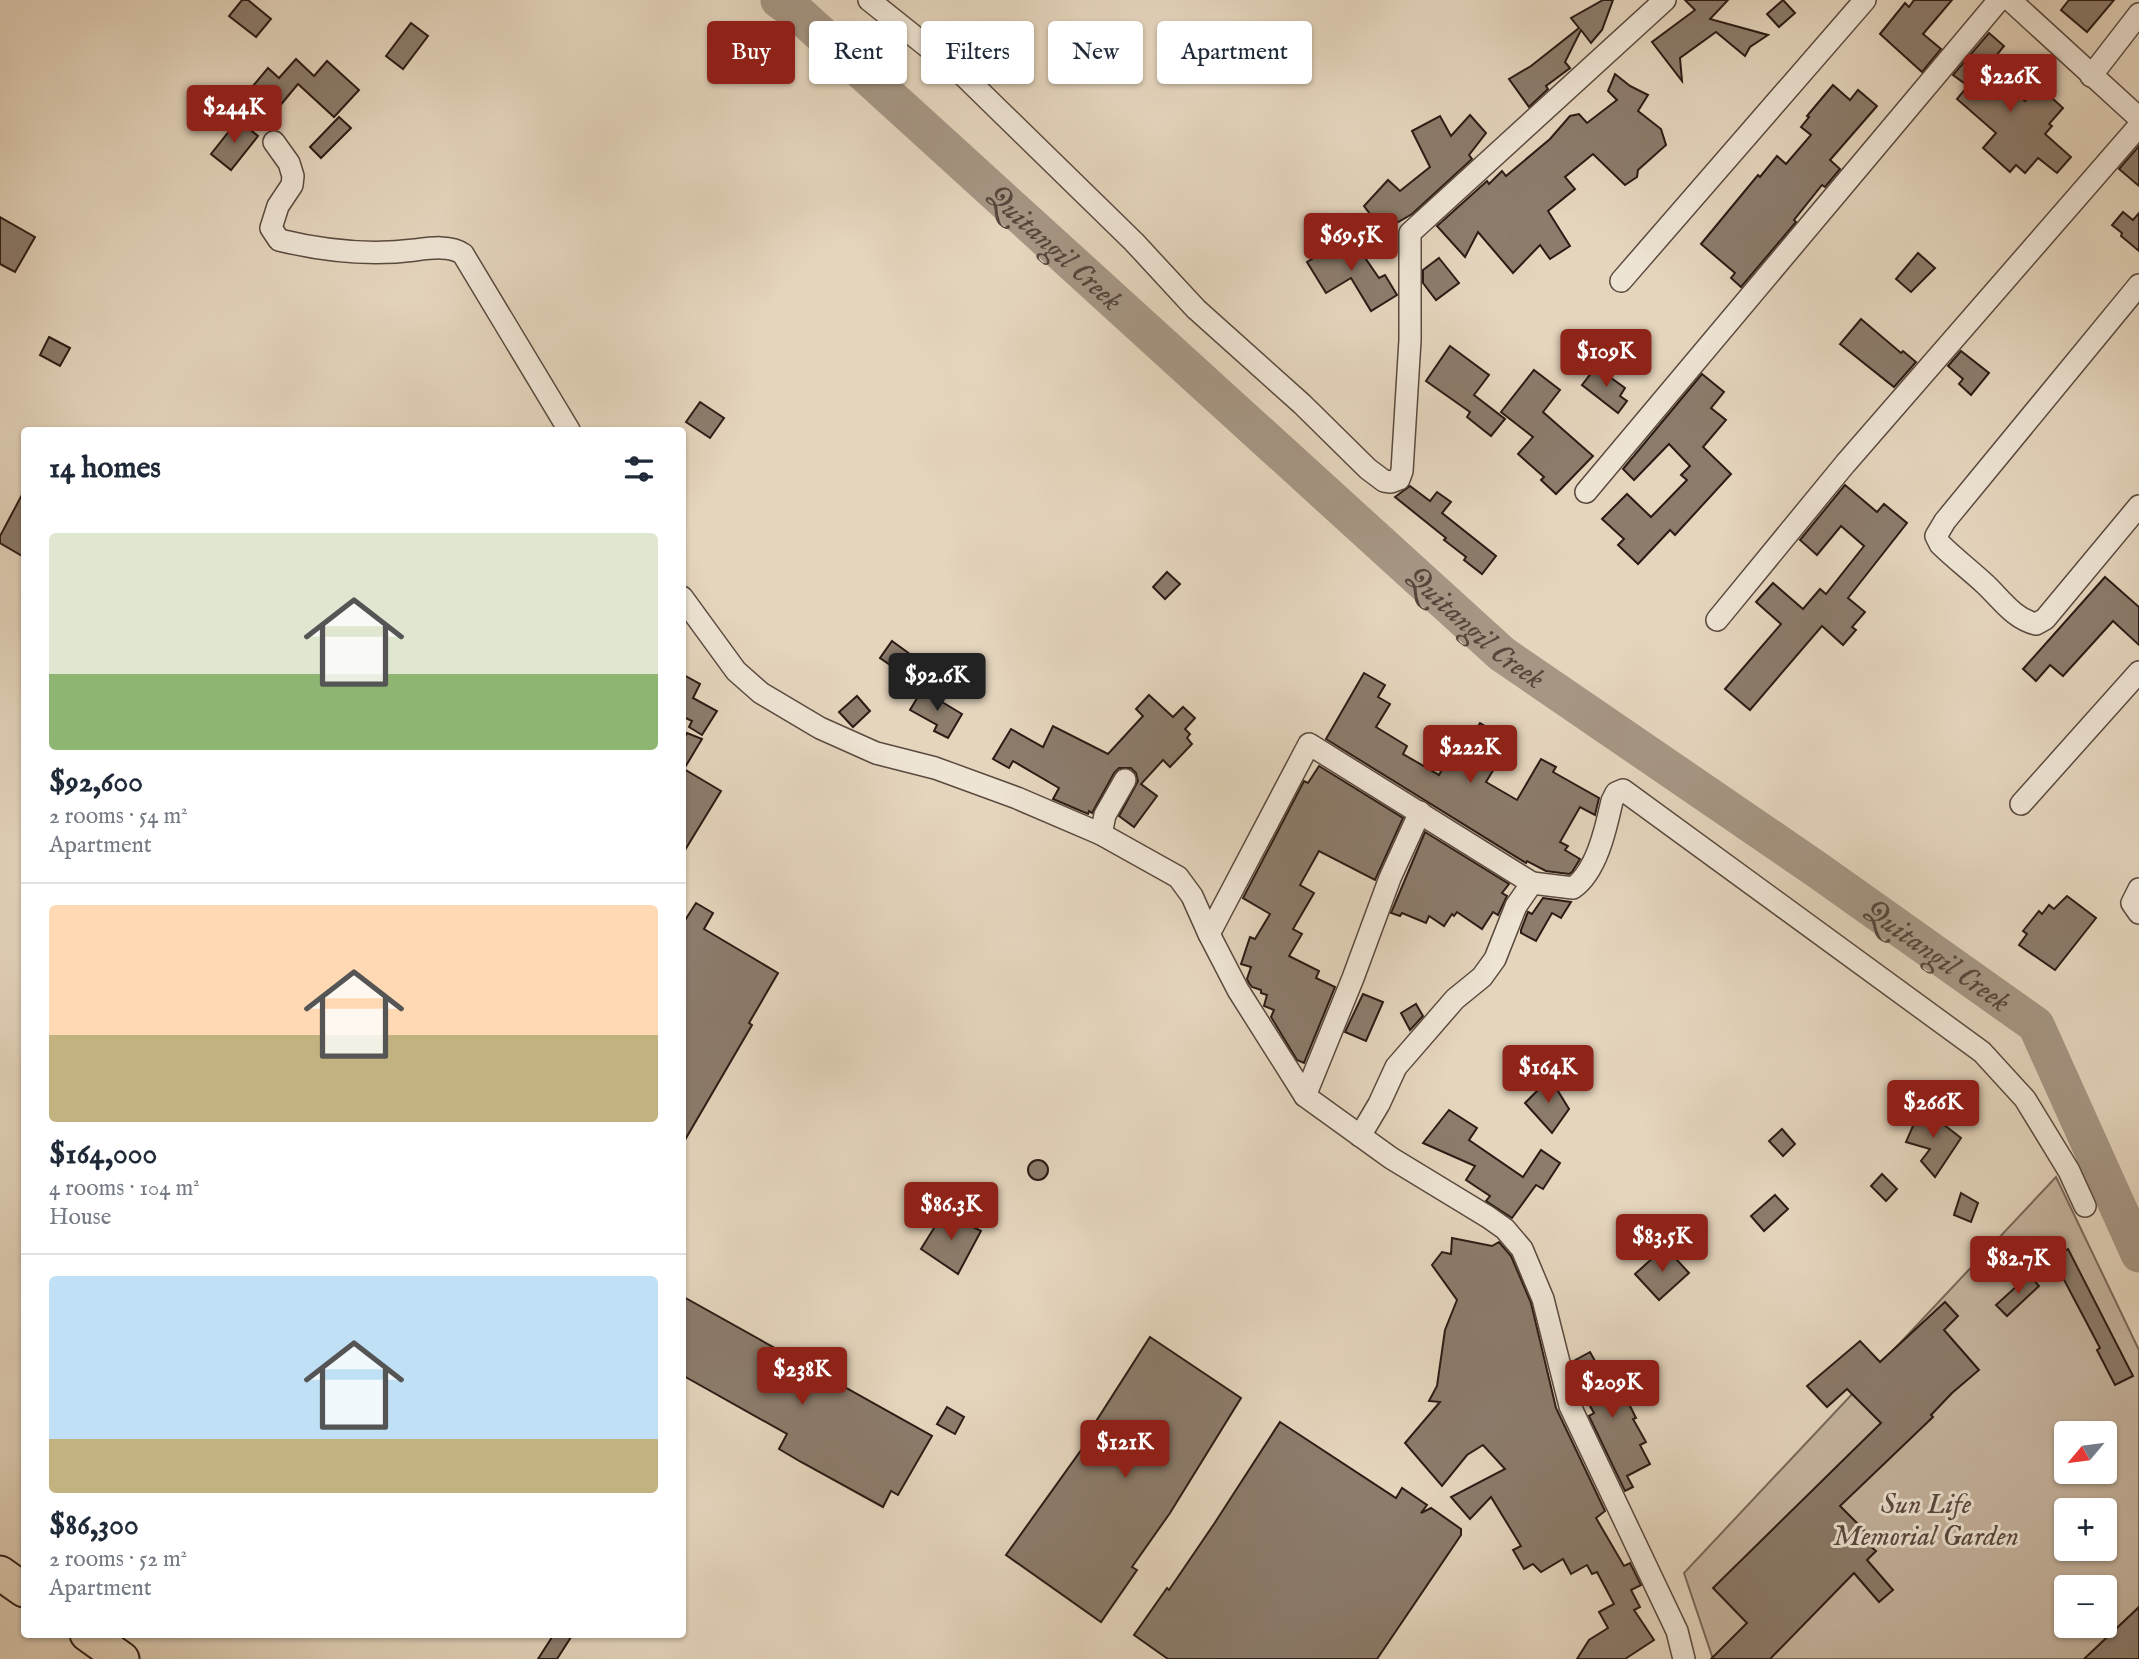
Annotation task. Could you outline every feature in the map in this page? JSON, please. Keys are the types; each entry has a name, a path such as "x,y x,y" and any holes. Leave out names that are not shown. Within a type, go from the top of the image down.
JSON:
{"main road":[{"path":"0,1573 21,1588"},
{"path":"93,1638 122,1659"}],"street":[{"path":"869,0 964,76 1134,242 1196,309 1302,404 1368,469 1384,481 1391,482 1399,479 1402,471 1410,340 1409,233 1665,0"},
{"path":"1621,281 1865,0"},
{"path":"1586,492 1998,0"},
{"path":"2010,0 2139,118"},
{"path":"2091,76 2139,14"},
{"path":"1717,620 1845,464 2139,127"},
{"path":"274,142 289,163 293,176 292,185 278,206 271,228 278,240 321,250 391,253 434,248 458,250 482,284 567,427"},
{"path":"2139,285 1944,521 1936,536 1940,544 2011,611 2026,622 2036,624 2045,619 2139,506"},
{"path":"686,602 736,671 761,693 820,729 876,753 935,768 1017,798 1101,834 1178,877 1192,896 1238,990 1305,1096 1391,1158 1505,1229 1522,1249 1543,1299 1570,1406 1677,1631 1684,1659"},
{"path":"2021,804 2139,672"},
{"path":"1209,934 1309,744 1532,883 1573,888 1582,882 1594,859 1612,801 1616,793 1623,790 1982,1052 2025,1099 2069,1171 2085,1206"},
{"path":"1101,834 1105,815 1125,780"},
{"path":"1305,1096 1390,878 1420,812"},
{"path":"1360,1136 1380,1104 1396,1067 1447,1008 1482,977 1496,959 1516,906 1532,883"},
{"path":"2139,889 2132,903 2139,913"}],"green space":[{"name":"Sun Life Memorial Garden","path":"2056,1177 2139,1350 2139,1659 1713,1659 1684,1573"}],"building":[{"path":"242,0 248,0 271,19 256,37 229,16"},
{"path":"1603,0 1613,0 1602,30 1591,43 1581,30 1565,62 1570,68 1546,86 1548,89 1529,107 1509,79 1531,66 1579,28 1571,18"},
{"path":"1685,0 1728,0 1710,19 1768,35 1750,47 1745,56 1716,32 1680,58 1682,81 1652,42 1695,10"},
{"path":"1783,0 1795,13 1779,27 1767,14"},
{"path":"1914,0 1952,0 1923,34 1941,49 1922,72 1880,34 1905,3 1909,7"},
{"path":"2069,0 2114,0 2087,32 2061,10"},
{"path":"411,23 428,36 403,69 386,56"},
{"path":"1989,33 2004,46 1986,68 2025,101 2039,86 2063,108 2049,124 2052,126 2045,134 2071,157 2057,173 2038,158 2025,173 2016,165 2010,172 1983,148 1996,133 1957,99 1968,86 1953,75"},
{"path":"296,59 314,76 327,61 359,90 334,117 298,84 278,108 253,86 268,68 279,78"},
{"path":"1615,74 1648,95 1638,111 1661,129 1666,145 1638,170 1637,177 1625,185 1593,154 1565,177 1575,189 1548,211 1570,246 1550,259 1540,245 1513,273 1478,232 1465,257 1437,226 1487,181 1489,184 1502,171 1506,176 1550,139 1570,116 1579,114 1587,123 1617,100 1608,91"},
{"path":"1833,85 1850,100 1858,90 1877,106 1830,160 1840,169 1825,187 1822,185 1794,220 1796,222 1741,287 1731,278 1735,273 1701,244 1777,156 1786,164 1811,135 1801,127"},
{"path":"1470,115 1486,133 1469,155 1472,159 1412,214 1383,231 1364,206 1388,180 1400,191 1430,167 1412,131 1440,116 1451,136"},
{"path":"339,117 351,128 321,158 310,147"},
{"path":"238,120 258,136 231,170 211,154"},
{"path":"2139,146 2139,186 2119,169"},
{"path":"2123,212 2133,220 2139,213 2139,251 2112,225"},
{"path":"0,217 35,237 15,272 0,264"},
{"path":"1350,236 1379,278 1385,275 1397,295 1371,311 1351,278 1326,293 1307,262"},
{"path":"1918,253 1935,268 1911,292 1896,279"},
{"path":"1439,258 1459,283 1436,300 1423,283 1423,270"},
{"path":"1861,319 1901,353 1903,351 1916,362 1894,387 1840,344"},
{"path":"49,337 70,348 60,366 40,355"},
{"path":"1450,346 1489,375 1474,395 1505,419 1491,436 1467,417 1470,412 1426,381"},
{"path":"1961,351 1989,373 1971,395 1959,384 1963,379 1948,366"},
{"path":"1596,367 1625,388 1620,396 1627,401 1618,413 1582,385"},
{"path":"1534,370 1560,390 1543,412 1593,456 1556,494 1541,480 1544,477 1518,454 1533,437 1501,412"},
{"path":"1702,374 1724,392 1711,408 1726,420 1703,447 1731,474 1675,535 1670,530 1638,564 1618,545 1624,539 1602,519 1627,494 1651,517 1687,480 1681,475 1690,466 1669,444 1634,480 1623,469"},
{"path":"700,402 724,418 710,438 686,422"},
{"path":"1845,485 1877,512 1884,504 1907,523 1848,598 1865,612 1852,627 1856,630 1843,645 1822,626 1750,710 1725,689 1781,624 1756,602 1773,583 1803,609 1820,589 1826,594 1864,546 1841,526 1817,555 1800,540"},
{"path":"1410,486 1430,501 1437,492 1451,502 1442,513 1496,556 1482,574 1444,540 1446,538 1395,497"},
{"path":"21,497 21,555 0,543 0,536"},
{"path":"1167,572 1180,584 1165,599 1153,587"},
{"path":"2105,577 2139,607 2139,645 2113,621 2063,676 2050,665 2036,681 2023,669"},
{"path":"892,641 925,665 909,678 880,658"},
{"path":"1364,673 1385,685 1378,697 1390,704 1376,727 1407,746 1403,754 1439,775 1450,755 1458,759 1480,723 1503,737 1492,755 1500,759 1486,782 1517,800 1541,759 1556,767 1553,772 1599,798 1595,815 1580,807 1560,842 1568,846 1565,850 1580,859 1572,872 1569,874 1546,871 1527,861 1526,863 1326,739"},
{"path":"686,676 700,684 693,698 717,711 702,735 689,727 692,721 686,718"},
{"path":"922,690 962,714 948,738 934,731 937,725 910,710"},
{"path":"1149,695 1173,717 1183,707 1195,718 1185,729 1190,734 1187,738 1192,744 1170,767 1163,760 1141,784 1157,796 1134,827 1119,816 1138,781 1131,768 1119,768 1114,773 1092,813 1089,811 1088,814 1053,799 1059,788 1013,761 1009,768 993,759 1011,729 1043,747 1053,726 1108,754 1143,716 1136,709"},
{"path":"857,696 870,711 853,727 839,712"},
{"path":"686,735 702,739 686,766"},
{"path":"1319,766 1403,818 1375,880 1319,851 1300,885 1314,893 1293,929 1302,934 1289,956 1319,971 1316,978 1335,987 1304,1063 1297,1060 1271,1017 1274,1010 1264,1006 1267,995 1249,983 1247,979 1251,967 1241,964 1250,937 1255,939 1270,914 1243,898 1304,781 1308,783"},
{"path":"686,770 721,791 686,848"},
{"path":"1425,832 1509,884 1502,893 1507,896 1498,915 1493,912 1482,929 1457,912 1454,916 1452,914 1444,926 1429,916 1426,923 1402,913 1400,916 1391,913"},
{"path":"2067,896 2096,918 2055,970 2019,945 2027,934 2023,931 2039,911 2042,914 2049,905 2054,909"},
{"path":"1543,898 1571,902 1561,918 1552,913 1536,941 1521,933 1521,930 1528,912 1532,914"},
{"path":"696,903 713,913 704,929 778,973 749,1023 752,1025 686,1138 686,919"},
{"path":"1363,994 1383,1002 1366,1041 1345,1032"},
{"path":"1416,1004 1423,1016 1410,1030 1401,1013"},
{"path":"1550,1078 1569,1109 1552,1133 1525,1103"},
{"path":"1921,1107 1961,1138 1935,1177 1921,1161 1930,1149 1906,1142"},
{"path":"1449,1110 1477,1128 1469,1140 1523,1177 1541,1150 1560,1163 1543,1189 1536,1185 1512,1218 1486,1201 1490,1196 1466,1180 1475,1166 1423,1143"},
{"path":"1782,1129 1795,1144 1783,1156 1769,1141"},
{"path":"1038,1160 1045,1163 1048,1170 1045,1177 1038,1180 1031,1177 1028,1170 1031,1163"},
{"path":"1882,1174 1897,1189 1886,1201 1871,1186"},
{"path":"1961,1193 1978,1203 1971,1222 1954,1215"},
{"path":"1775,1195 1788,1209 1764,1231 1751,1216"},
{"path":"944,1212 981,1231 958,1274 921,1249"},
{"path":"1452,1238 1492,1246 1499,1242 1511,1256 1531,1303 1556,1408 1605,1511 1596,1518 1624,1566 1630,1563 1641,1585 1631,1590 1640,1607 1634,1610 1654,1640 1625,1659 1577,1659 1589,1640 1608,1628 1599,1612 1614,1604 1597,1572 1592,1574 1587,1565 1571,1574 1563,1559 1541,1572 1533,1564 1524,1569 1513,1550 1521,1546 1491,1497 1470,1519 1451,1497 1505,1469 1483,1445 1467,1455 1442,1486 1405,1443 1440,1402 1429,1401 1437,1386 1445,1330 1457,1300 1432,1265 1442,1252 1451,1254"},
{"path":"1665,1247 1689,1273 1659,1300 1635,1274"},
{"path":"2068,1249 2133,1376 2115,1385 2097,1350 2100,1348 2052,1257"},
{"path":"2029,1275 2039,1286 2007,1316 1996,1305"},
{"path":"686,1298 932,1436 898,1495 891,1491 883,1507 779,1449 787,1434 686,1377"},
{"path":"1945,1302 1958,1316 1944,1330 1979,1370 1952,1393 1931,1415 1933,1417 1840,1506 1875,1541 1870,1546 1876,1551 1867,1560 1893,1590 1879,1602 1854,1573 1770,1659 1711,1659 1747,1623 1713,1588 1881,1423 1847,1389 1827,1407 1807,1386 1860,1341 1880,1362"},
{"path":"1150,1337 1241,1398 1170,1513 1132,1567 1137,1570 1101,1622 1006,1555 1089,1439 1086,1437"},
{"path":"1590,1352 1605,1379 1610,1377 1622,1398 1625,1396 1636,1418 1633,1419 1646,1442 1640,1445 1650,1464 1627,1476 1633,1487 1625,1491 1589,1416 1594,1413 1579,1387 1572,1362"},
{"path":"947,1407 964,1417 955,1434 937,1424"},
{"path":"1280,1422 1396,1498 1402,1488 1427,1505 1421,1513 1431,1508 1461,1529 1461,1535 1377,1659 1168,1659 1134,1635 1167,1588 1169,1590"},
{"path":"2139,1607 2139,1659 2084,1659 2106,1638 2117,1638 2117,1628"},
{"path":"551,1638 570,1638 557,1659 538,1659"}],"waterway":[{"name":"Quitangil Creek","path":"779,0 801,16 1502,654 1816,869 2036,1025 2139,1254"}]}
